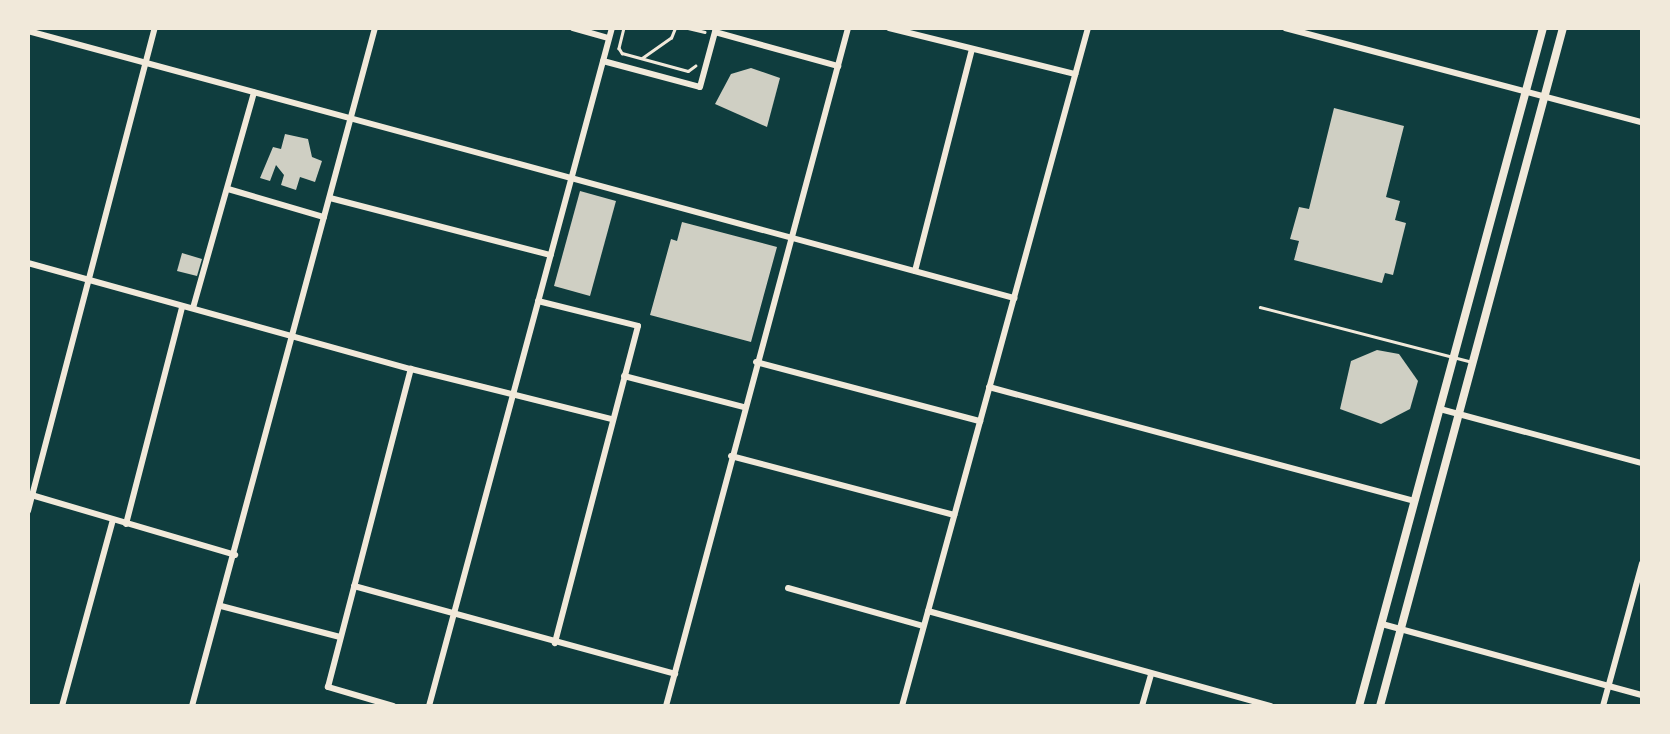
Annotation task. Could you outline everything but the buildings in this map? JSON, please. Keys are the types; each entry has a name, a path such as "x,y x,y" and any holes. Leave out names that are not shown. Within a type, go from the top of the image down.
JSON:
{"main road":[{"path":"1359,706 1544,28"},
{"path":"1380,706 1563,28"}],"street":[{"path":"28,511 30,495 155,28"},
{"path":"192,706 235,555 375,28"},
{"path":"573,28 610,38"},
{"path":"429,706 612,28"},
{"path":"666,706 756,362 848,28"},
{"path":"889,28 1075,74"},
{"path":"902,706 1088,28"},
{"path":"1285,28 1317,32 1642,122"},
{"path":"603,61 700,87 715,30 838,66"},
{"path":"28,31 571,181 1013,298"},
{"path":"915,271 972,49"},
{"path":"193,308 254,92"},
{"path":"228,189 324,217"},
{"path":"330,198 551,254"},
{"path":"28,263 411,369 612,419"},
{"path":"538,301 638,326 555,643"},
{"path":"126,524 182,307"},
{"path":"756,362 980,421"},
{"path":"393,706 327,687 411,369"},
{"path":"624,376 744,407"},
{"path":"989,387 1415,501"},
{"path":"1440,409 1642,463"},
{"path":"731,456 954,516"},
{"path":"30,495 235,555"},
{"path":"62,706 113,520"},
{"path":"1603,706 1640,582 1642,563"},
{"path":"354,586 453,616 675,674"},
{"path":"788,588 923,626"},
{"path":"221,606 340,637"},
{"path":"928,611 1271,706"},
{"path":"1382,624 1642,695"},
{"path":"1142,706 1151,674"}],"lane":[{"path":"1260,307 1472,362"}],"path":[{"path":"624,28 619,50 690,71 698,55"},
{"path":"641,58 671,38 675,28"},
{"path":"688,28 705,30 701,44"}]}
